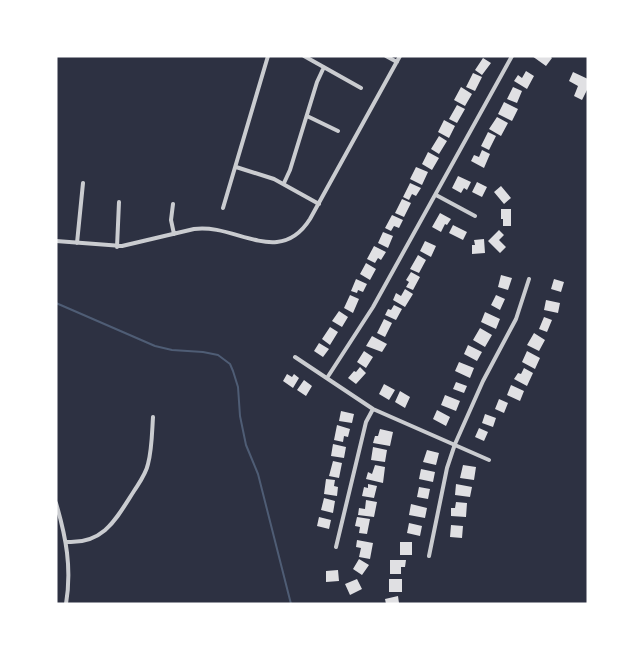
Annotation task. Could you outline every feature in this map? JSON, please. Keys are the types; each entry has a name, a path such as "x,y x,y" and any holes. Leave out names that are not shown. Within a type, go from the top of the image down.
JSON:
{"street":[{"path":"223,208 268,56"},
{"path":"304,56 362,88"},
{"path":"386,56 397,62"},
{"path":"56,241 117,246 133,245 206,228 260,242 278,242 294,236 303,228 319,204 400,56"},
{"path":"327,378 373,308 512,56"},
{"path":"284,184 317,82 324,67"},
{"path":"306,116 338,131"},
{"path":"236,167 265,175 319,204"},
{"path":"77,243 83,183"},
{"path":"436,195 475,216"},
{"path":"117,246 119,202"},
{"path":"172,204 171,220 174,234"},
{"path":"429,556 447,468 455,444 483,381 516,319 529,279"},
{"path":"295,357 373,409 489,460"},
{"path":"336,547 366,422 373,409"},
{"path":"67,542 79,542 90,539 101,534 114,522 147,469 154,417"},
{"path":"56,503 67,542 69,571 66,604"}],"building":[{"path":"532,56 550,56 552,58 546,66"},
{"path":"483,58 491,63 482,75 475,70"},
{"path":"526,71 534,76 527,89 514,81 518,75 522,78"},
{"path":"573,72 588,79 588,88 582,100 574,96 578,86 569,81"},
{"path":"473,73 482,77 475,91 466,87"},
{"path":"461,87 472,94 465,106 454,100"},
{"path":"513,87 522,91 517,103 507,99"},
{"path":"504,102 518,109 512,121 498,114"},
{"path":"457,105 465,109 457,123 449,119"},
{"path":"497,117 508,123 501,136 489,129"},
{"path":"444,120 455,126 449,138 438,132"},
{"path":"488,132 496,136 489,150 481,146"},
{"path":"439,136 447,141 439,154 431,149"},
{"path":"482,150 490,154 484,168 471,161 474,155 479,157"},
{"path":"428,152 439,158 432,170 422,164"},
{"path":"416,167 428,172 422,185 410,179"},
{"path":"458,176 471,182 467,190 464,188 461,193 452,188"},
{"path":"477,182 487,187 482,197 472,192"},
{"path":"410,183 421,188 416,196 412,194 409,200 403,197"},
{"path":"501,186 511,198 504,204 494,192"},
{"path":"402,199 411,203 404,217 395,213"},
{"path":"501,209 511,209 511,226 503,226"},
{"path":"440,213 451,219 447,225 445,224 441,232 432,227"},
{"path":"392,215 403,220 399,228 394,226 391,231 385,228"},
{"path":"453,225 467,232 463,240 449,233"},
{"path":"499,230 504,235 499,240 506,247 500,253 488,241"},
{"path":"383,232 393,236 388,248 378,243"},
{"path":"484,239 485,253 472,254 472,245 475,245 474,240"},
{"path":"425,241 436,246 431,257 420,251"},
{"path":"374,246 386,252 381,260 378,258 375,263 367,259"},
{"path":"418,255 426,260 419,273 410,269"},
{"path":"366,263 376,269 370,280 360,274"},
{"path":"411,272 420,277 413,290 406,287 409,282 406,280"},
{"path":"501,275 512,278 508,290 498,287"},
{"path":"356,279 367,284 363,292 358,290 357,293 351,291"},
{"path":"554,279 564,282 561,292 551,289"},
{"path":"405,289 413,294 405,307 393,300 396,293 401,296"},
{"path":"350,295 359,299 353,313 344,308"},
{"path":"496,295 505,299 500,310 491,305"},
{"path":"546,300 560,303 558,313 544,310"},
{"path":"394,305 402,309 396,320 385,315 388,309 391,310"},
{"path":"339,311 348,317 342,327 332,321"},
{"path":"485,312 500,319 496,329 481,322"},
{"path":"544,317 552,320 547,332 539,329"},
{"path":"384,319 392,323 385,337 377,333"},
{"path":"330,327 338,332 330,345 322,339"},
{"path":"480,328 492,335 485,347 473,340"},
{"path":"534,333 545,340 539,351 527,345"},
{"path":"372,336 387,344 382,352 366,346"},
{"path":"319,343 329,349 323,357 314,351"},
{"path":"468,345 482,352 477,361 464,354"},
{"path":"364,351 373,357 366,368 357,362"},
{"path":"527,351 540,358 535,369 522,362"},
{"path":"459,362 474,368 470,378 455,371"},
{"path":"360,367 366,373 356,384 348,378"},
{"path":"524,368 533,373 527,386 514,379 518,373 521,374"},
{"path":"287,374 292,377 294,374 299,378 293,388 283,381"},
{"path":"304,380 312,386 306,396 297,390"},
{"path":"456,382 467,386 464,393 453,389"},
{"path":"384,384 395,390 389,400 379,394"},
{"path":"511,385 524,391 520,401 507,395"},
{"path":"400,391 410,397 405,408 395,402"},
{"path":"445,395 460,401 456,411 441,405"},
{"path":"499,399 508,403 504,413 495,409"},
{"path":"437,410 450,417 446,426 433,419"},
{"path":"341,411 354,414 352,423 339,421"},
{"path":"485,414 496,418 493,427 482,423"},
{"path":"337,425 350,429 348,437 344,436 343,442 334,440"},
{"path":"479,428 488,432 484,441 475,437"},
{"path":"380,429 393,432 390,446 373,443"},
{"path":"333,444 346,447 344,458 331,456"},
{"path":"373,447 387,450 385,462 371,460"},
{"path":"427,450 439,453 436,465 423,462"},
{"path":"333,461 342,463 339,478 329,476"},
{"path":"375,465 385,467 383,483 366,479 368,472 372,474"},
{"path":"463,465 476,467 474,480 460,478"},
{"path":"421,469 435,472 433,482 419,479"},
{"path":"326,479 335,480 334,486 338,487 337,496 324,494"},
{"path":"368,484 377,486 374,498 362,496 364,487 368,488"},
{"path":"456,484 472,487 470,497 455,495"},
{"path":"419,487 430,489 428,499 417,497"},
{"path":"324,498 335,501 333,513 321,510"},
{"path":"366,500 377,502 374,517 358,515 359,508 365,509"},
{"path":"456,502 467,503 466,517 451,516 451,508 455,508"},
{"path":"411,504 427,508 425,518 409,515"},
{"path":"319,517 331,520 329,529 317,526"},
{"path":"357,517 370,519 367,534 359,533 360,527 355,526"},
{"path":"409,523 422,526 420,536 407,533"},
{"path":"451,525 463,526 462,538 450,537"},
{"path":"357,540 373,543 370,559 359,557 361,548 356,547"},
{"path":"400,542 412,542 412,555 400,555"},
{"path":"359,559 369,565 362,575 353,569"},
{"path":"390,560 406,560 405,567 401,567 401,574 390,574"},
{"path":"338,570 339,581 326,582 326,571"},
{"path":"357,579 362,589 350,595 345,584"},
{"path":"389,579 402,579 402,592 389,592"},
{"path":"398,596 399,603 386,604 385,599"}],"waterway":[{"path":"56,303 155,346 172,350 218,355 230,364 238,387 240,416 246,445 258,474 291,604"}]}
